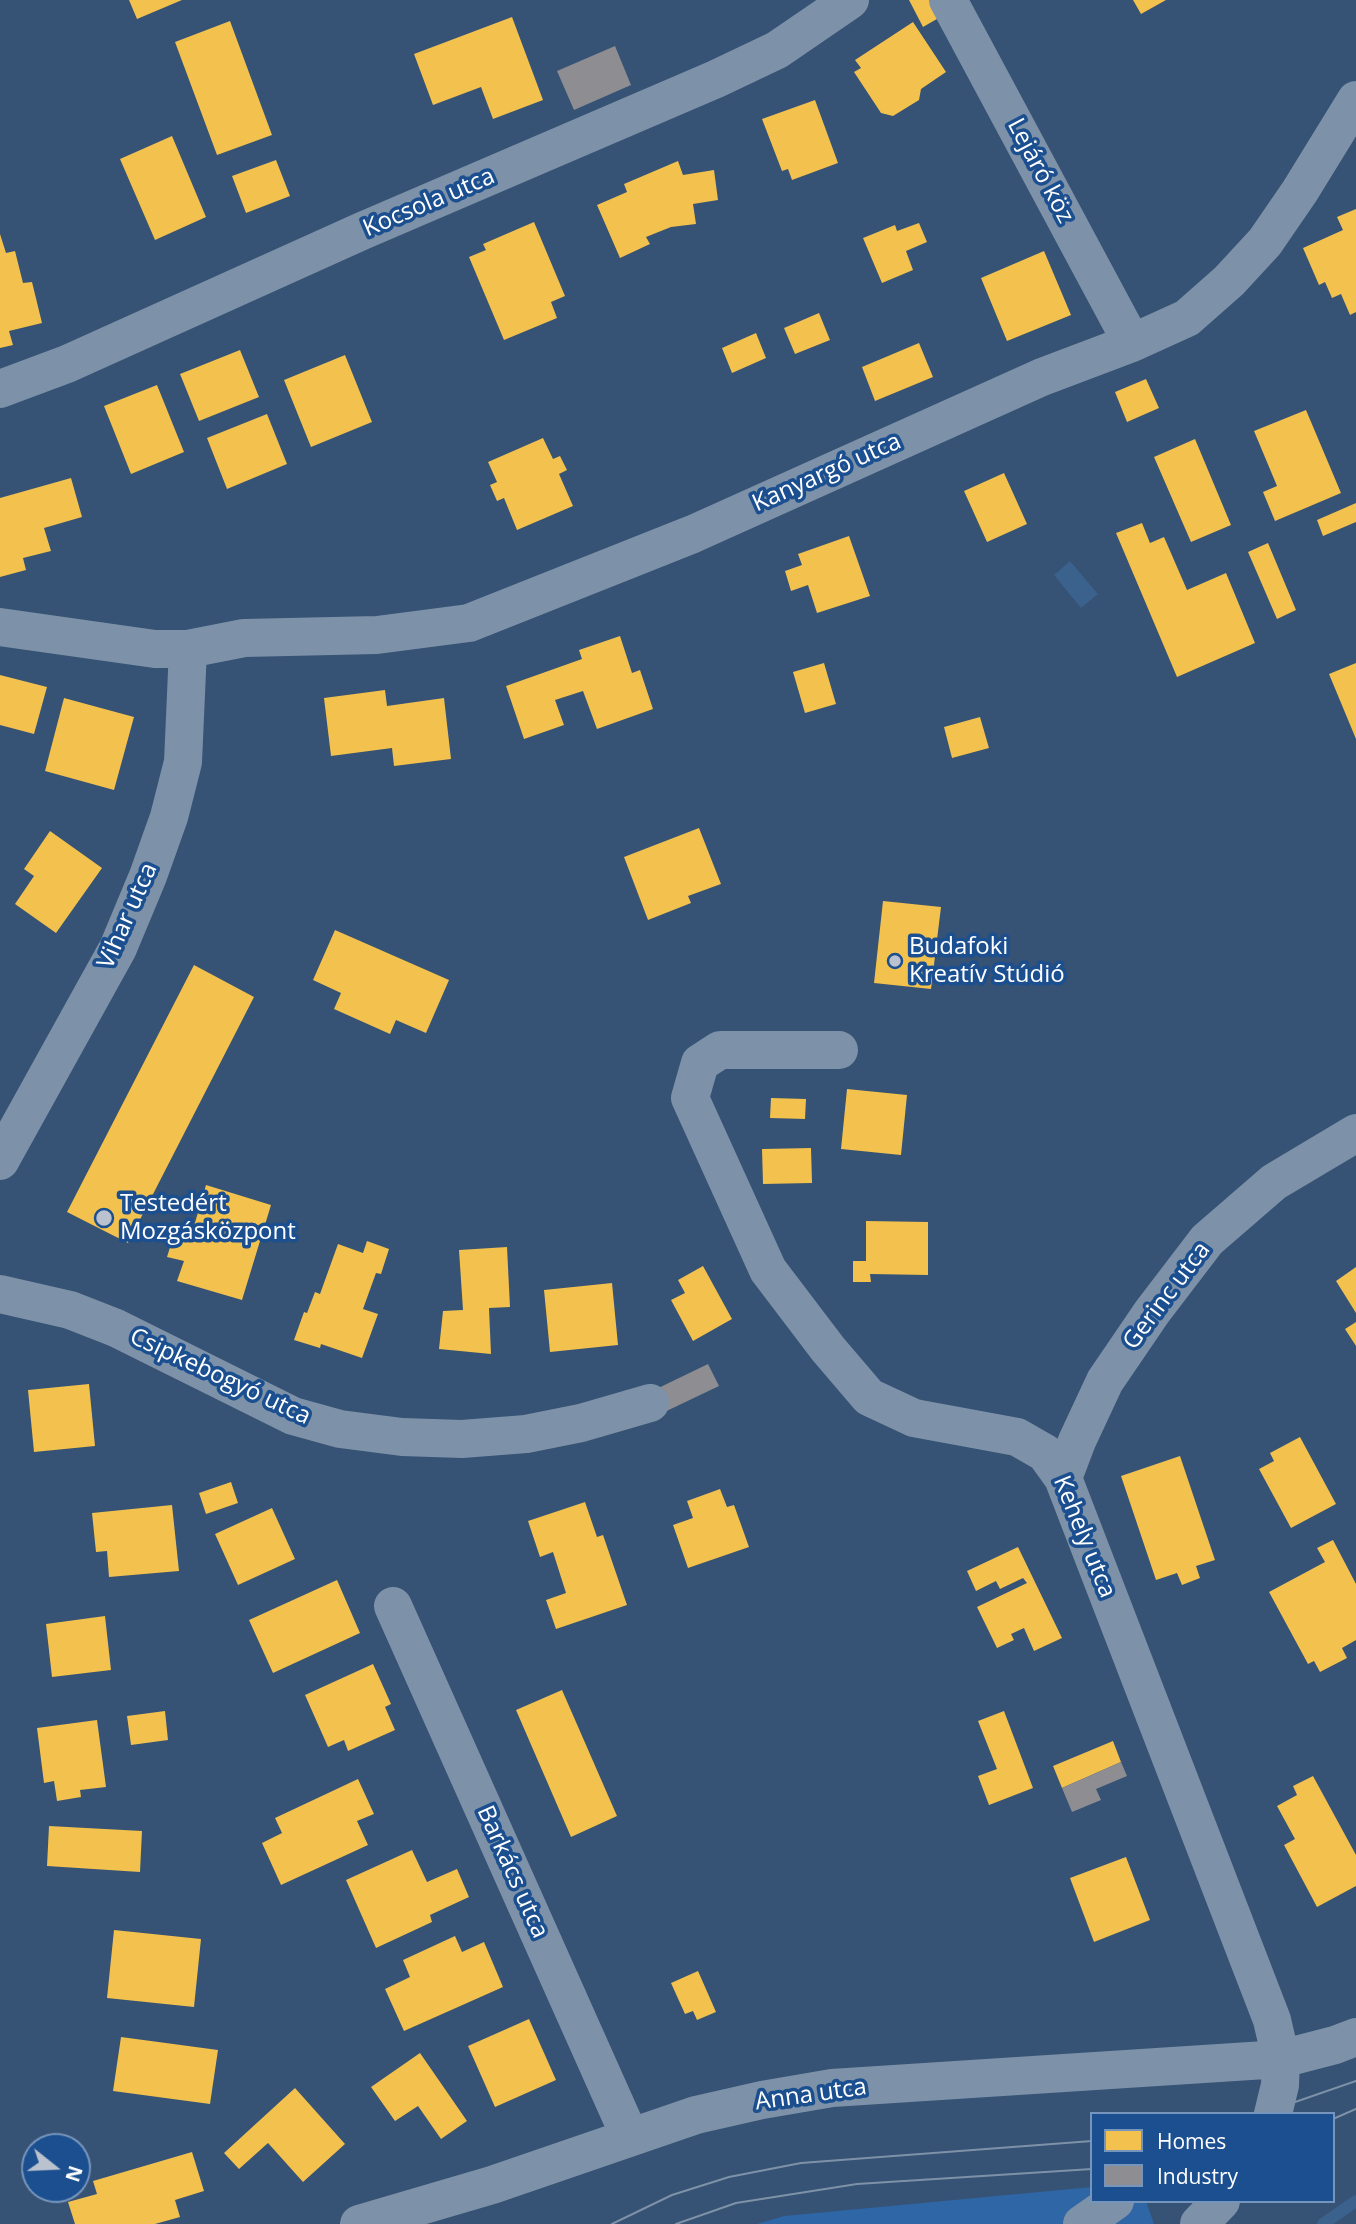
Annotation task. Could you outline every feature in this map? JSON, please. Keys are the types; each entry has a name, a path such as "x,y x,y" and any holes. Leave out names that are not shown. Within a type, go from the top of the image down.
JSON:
{"street":[{"name":"Kocsola utca","path":"0,389 67,364 362,231 716,79 776,50 850,0"},
{"name":"Lejáró köz","path":"948,0 1132,343"},
{"name":"Kanyargó utca","path":"0,627 155,649 188,649 244,638 377,635 469,623 692,534 1042,377 1132,343 1187,318 1229,281 1265,242 1356,100"},
{"name":"Vihar utca","path":"0,1161 118,948 148,876 169,817 183,762 188,649"},
{"name":"Kehely utca","path":"839,1050 720,1050 700,1063 690,1098 768,1270 828,1349 869,1397 914,1418 1017,1437 1045,1453 1063,1478 1272,2020 1280,2059 1280,2085 1273,2112"},
{"name":"Gerinc utca","path":"1063,1478 1105,1381 1152,1312 1207,1240 1274,1182 1356,1133"},
{"name":"Csipkebogyó utca","path":"0,1294 70,1310 93,1319 293,1416 340,1429 402,1437 475,1438 526,1434 567,1426 650,1403"},
{"name":"Barkács utca","path":"393,1606 630,2137"},
{"name":"Anna utca","path":"359,2224 492,2185 696,2115 832,2088 1280,2059 1356,2037"},
{"path":"456,2224 492,2185"},
{"path":"1082,2224 1112,2203"},
{"path":"1199,2224 1219,2203"}],"shaded area":[{"path":"1070,561 1098,594 1081,608 1054,575"},
{"path":"1090,2187 1090,2203 1147,2203 1154,2224 757,2224 784,2216"}],"building: Homes":[{"path":"129,0 182,0 137,19"},
{"path":"909,0 932,0 942,16 923,27"},
{"path":"1133,0 1166,0 1141,14"},
{"path":"512,17 543,100 493,119 481,87 433,105 414,54"},
{"path":"230,21 272,135 217,155 175,42"},
{"path":"913,22 946,72 921,89 919,100 893,116 881,113 854,72 861,68 855,60"},
{"path":"815,100 838,163 792,180 788,169 782,171 762,119"},
{"path":"172,136 206,217 155,240 120,159"},
{"path":"276,160 290,196 246,213 232,176"},
{"path":"678,161 683,175 714,170 718,200 693,204 696,224 671,227 646,237 650,244 620,258 597,205 627,192 624,184"},
{"path":"1356,209 1356,312 1350,315 1341,294 1332,298 1325,282 1319,285 1303,248 1343,230 1337,217"},
{"path":"534,222 565,296 551,302 557,318 504,340 469,257 486,250 483,244"},
{"path":"919,223 927,242 906,251 913,270 882,283 863,238 895,225 897,231"},
{"path":"0,234 6,253 15,251 23,283 32,282 42,323 9,331 13,345 0,348"},
{"path":"1044,251 1071,315 1007,341 981,278"},
{"path":"819,313 830,340 795,354 784,328"},
{"path":"756,333 766,358 732,373 722,348"},
{"path":"919,343 933,377 875,401 862,367"},
{"path":"240,350 259,397 199,421 180,374"},
{"path":"345,355 372,422 311,447 284,380"},
{"path":"1146,379 1159,408 1127,422 1115,392"},
{"path":"157,385 184,452 131,474 104,406"},
{"path":"1306,410 1341,493 1275,521 1263,492 1277,486 1254,431"},
{"path":"267,414 287,464 227,489 207,438"},
{"path":"543,438 553,459 560,456 567,470 559,474 573,506 517,530 504,498 497,501 490,485 497,482 488,462"},
{"path":"1195,439 1231,525 1191,542 1154,457"},
{"path":"1004,473 1027,524 987,542 964,491"},
{"path":"71,478 82,517 44,528 51,551 23,558 26,570 0,577 0,498"},
{"path":"1356,503 1356,522 1323,536 1317,520"},
{"path":"1142,523 1150,543 1164,537 1187,590 1226,573 1255,643 1177,677 1116,533"},
{"path":"849,536 870,596 817,613 808,585 791,591 785,571 802,565 798,554"},
{"path":"1268,543 1296,610 1277,619 1248,552"},
{"path":"620,636 632,673 640,670 653,709 597,729 583,691 555,700 564,725 524,739 506,686 582,659 579,650"},
{"path":"824,663 836,704 805,713 793,672"},
{"path":"1356,663 1356,739 1329,674"},
{"path":"0,675 47,687 34,734 0,725"},
{"path":"385,690 387,706 444,698 451,759 394,766 392,748 331,756 324,698"},
{"path":"64,698 134,717 114,790 45,771"},
{"path":"980,717 989,748 952,758 944,727"},
{"path":"699,828 721,884 688,896 691,903 648,920 624,857"},
{"path":"50,831 102,868 56,933 15,904 34,876 24,869"},
{"path":"883,901 941,907 931,989 874,983"},
{"path":"335,930 449,980 426,1033 396,1020 390,1034 334,1009 341,993 313,980"},
{"path":"194,965 254,997 128,1243 67,1212"},
{"path":"847,1089 907,1095 901,1155 841,1149"},
{"path":"771,1098 806,1099 805,1119 770,1118"},
{"path":"811,1148 812,1183 763,1184 762,1149"},
{"path":"206,1185 271,1205 242,1300 177,1281 184,1261 167,1257 176,1228 192,1233"},
{"path":"866,1221 928,1222 928,1275 870,1274 871,1282 853,1282 853,1261 866,1261"},
{"path":"367,1241 389,1249 381,1274 376,1273 363,1309 378,1314 362,1358 321,1344 320,1348 294,1340 315,1292 320,1294 338,1244 363,1253"},
{"path":"507,1247 510,1307 489,1308 491,1354 439,1349 443,1311 463,1310 459,1250"},
{"path":"703,1266 732,1319 693,1341 671,1300 685,1293 678,1280"},
{"path":"1356,1267 1356,1313 1336,1281"},
{"path":"612,1283 618,1345 550,1352 544,1290"},
{"path":"1356,1322 1356,1346 1345,1329"},
{"path":"89,1384 95,1446 34,1452 28,1390"},
{"path":"1300,1437 1336,1504 1291,1528 1259,1469 1274,1461 1270,1453"},
{"path":"1180,1456 1215,1560 1196,1566 1200,1578 1182,1585 1177,1573 1156,1580 1121,1476"},
{"path":"231,1482 238,1503 206,1514 199,1493"},
{"path":"720,1489 727,1507 734,1505 749,1547 688,1568 673,1525 693,1518 687,1501"},
{"path":"585,1502 597,1537 603,1535 627,1605 556,1629 546,1600 566,1593 553,1552 540,1557 528,1521"},
{"path":"172,1505 179,1571 109,1577 107,1551 96,1552 92,1513"},
{"path":"272,1508 295,1559 238,1585 215,1534"},
{"path":"1333,1540 1356,1584 1356,1640 1342,1648 1347,1658 1320,1672 1314,1661 1308,1664 1269,1592 1325,1562 1317,1548"},
{"path":"1018,1547 1062,1638 1034,1651 1024,1628 1011,1634 1014,1640 997,1648 977,1607 1027,1583 1023,1578 1000,1589 996,1581 976,1591 967,1571"},
{"path":"337,1580 360,1633 273,1673 249,1620"},
{"path":"105,1616 111,1670 52,1677 46,1624"},
{"path":"373,1664 391,1704 385,1707 395,1730 348,1751 344,1740 328,1747 305,1695"},
{"path":"562,1690 617,1816 571,1837 516,1710"},
{"path":"165,1711 168,1740 131,1745 127,1716"},
{"path":"1004,1711 1033,1788 989,1805 978,1776 997,1769 978,1721"},
{"path":"97,1720 106,1787 80,1790 81,1797 57,1801 54,1781 44,1783 37,1728"},
{"path":"1113,1741 1121,1762 1062,1788 1053,1766"},
{"path":"1313,1776 1356,1855 1356,1886 1317,1907 1284,1845 1295,1839 1277,1806 1297,1795 1293,1786"},
{"path":"358,1779 374,1814 357,1821 368,1845 281,1885 262,1843 282,1833 275,1818"},
{"path":"49,1826 142,1831 140,1872 47,1866"},
{"path":"412,1850 427,1882 457,1869 469,1897 430,1915 432,1922 376,1948 346,1880"},
{"path":"1126,1857 1150,1920 1094,1942 1070,1878"},
{"path":"114,1930 201,1939 194,2007 107,1998"},
{"path":"455,1936 462,1952 484,1942 503,1987 404,2031 385,1989 410,1977 403,1960"},
{"path":"698,1971 716,2012 697,2020 693,2011 685,2014 671,1983"},
{"path":"529,2019 556,2080 495,2107 468,2046"},
{"path":"121,2037 218,2050 210,2104 113,2091"},
{"path":"420,2053 467,2121 441,2139 418,2106 395,2121 371,2087"},
{"path":"295,2088 345,2144 303,2182 268,2143 239,2169 224,2153"},
{"path":"192,2152 204,2191 175,2200 180,2217 155,2224 75,2224 68,2203 91,2203 91,2196 97,2194 93,2181"}],"building: Industry":[{"path":"615,46 631,85 574,110 557,71"},
{"path":"708,1364 719,1386 654,1417 648,1393"},
{"path":"1121,1762 1127,1776 1096,1789 1101,1800 1072,1812 1062,1788"}],"waterway":[{"path":"1323,2224 1356,2201"}],"tram line":[{"path":"1262,2112 1356,2081"},
{"path":"1335,2118 1356,2109"},
{"path":"612,2224 672,2195 729,2177 801,2163 1090,2141"},
{"path":"676,2224 736,2203 857,2184 1090,2169"}],"place":[{"name":"Budafoki Kreatív Stúdió","path":"895,961"},
{"name":"Testedért Mozgásközpont","path":"104,1218"}]}
